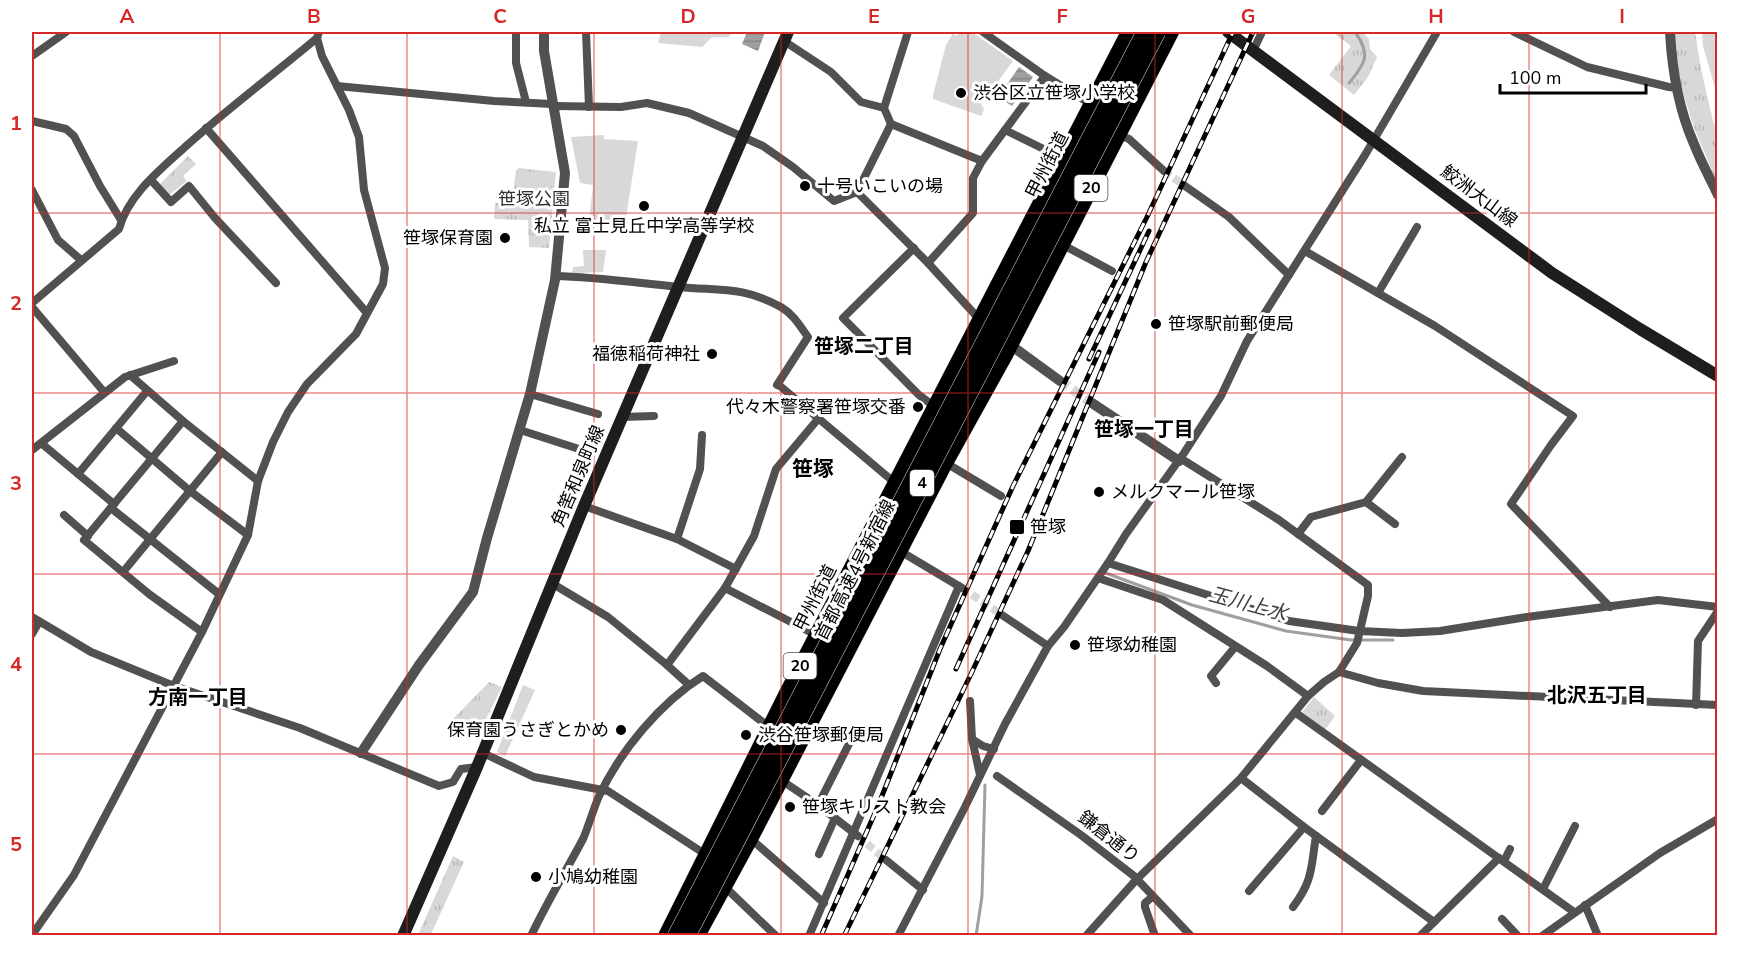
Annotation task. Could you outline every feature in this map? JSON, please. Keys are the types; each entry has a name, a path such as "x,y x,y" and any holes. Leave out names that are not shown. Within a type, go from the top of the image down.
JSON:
{"highway":[{"name":"20","path":"982,321 1128,32"},
{"name":"甲州街道","path":"664,936 895,483 1027,241 1136,32"},
{"name":"首都高速4号新宿線","path":"675,936 1144,32"},
{"name":"首都高速4号新宿線","path":"688,936 1158,32"},
{"name":"20","path":"700,936 968,423 1051,253 1164,32"},
{"name":"20","path":"1008,343 1063,245 1172,32"}],"main road":[{"name":"鮫洲大山線","path":"1228,32 1552,273 1718,376"},
{"name":"角筈和泉町線","path":"402,936 483,753 584,506 786,36"}],"street":[{"path":"32,56 66,32"},
{"path":"516,32 516,63 526,102"},
{"path":"362,753 417,667 473,592 530,394 555,276 565,173 544,51 544,32"},
{"path":"586,32 589,107"},
{"path":"337,86 494,102 589,107 647,103 689,113 744,136 793,167 834,201 857,192 891,124 885,108 908,32"},
{"path":"983,32 1045,76 1091,104"},
{"path":"1253,51 1262,32"},
{"path":"898,936 981,776 1005,724 1048,646 1108,564 1138,515 1180,459 1221,396 1247,341 1305,251 1437,32"},
{"path":"1514,32 1587,67 1677,88"},
{"path":"1670,32 1677,88 1688,129 1718,195"},
{"path":"32,935 74,875 202,632 248,535 258,481 273,442 296,398 320,369 356,334 383,284 386,268 364,190 359,137 322,56 318,35 206,128 151,180 125,211 118,229 109,238 33,300 104,392"},
{"path":"786,36 831,72 861,102 885,108"},
{"path":"928,262 974,213 973,178 982,161 1045,76"},
{"path":"32,121 66,129 74,136 121,220"},
{"path":"891,124 982,161"},
{"path":"206,128 367,313"},
{"path":"1005,130 1064,159"},
{"path":"1119,135 1129,139 1164,171"},
{"path":"151,180 171,202 189,186 215,218 276,283"},
{"path":"1188,188 1229,217 1289,274"},
{"path":"32,190 58,240 81,260"},
{"path":"857,192 928,262 982,321 1060,381"},
{"path":"1378,293 1417,227"},
{"path":"1063,245 1112,271"},
{"path":"914,248 843,318 919,395 935,407"},
{"path":"1305,251 1435,326 1573,416 1511,504 1610,607"},
{"path":"555,276 639,281 679,287 727,288 749,293 783,308 795,319 808,338 777,385 895,483"},
{"path":"32,450 104,392 130,375 174,361"},
{"path":"130,375 258,481"},
{"path":"78,474 147,390"},
{"path":"530,394 598,414"},
{"path":"1086,936 1137,880 1241,778 1308,696 1339,672 1358,636 1368,596 1368,585 1279,520 1092,403"},
{"path":"623,417 654,416"},
{"path":"667,665 725,588 736,569 754,536 776,468 819,418"},
{"path":"183,421 84,540 149,594 202,632"},
{"path":"116,428 190,491 248,535"},
{"path":"519,430 579,449"},
{"path":"677,539 700,469 702,435"},
{"path":"40,443 150,539 219,594"},
{"path":"123,572 222,452"},
{"path":"1298,534 1311,517 1366,502 1402,457"},
{"path":"946,463 1000,496"},
{"path":"1366,502 1395,524"},
{"path":"584,506 677,539 736,569"},
{"path":"64,515 88,537"},
{"path":"809,936 856,835 961,587 900,551"},
{"path":"1108,564 1289,621 1358,636 1440,631 1658,600 1718,607"},
{"path":"1099,577 1163,600 1267,666 1308,696"},
{"path":"552,584 608,617 689,686"},
{"path":"725,588 816,635"},
{"path":"1696,705 1698,641 1718,611"},
{"path":"1002,615 1048,646"},
{"path":"32,634 35,620 91,652 174,686 300,728 440,786 453,782 461,769 477,767"},
{"path":"1216,683 1211,676 1235,647"},
{"path":"1339,672 1378,683 1423,691 1718,705"},
{"path":"531,936 584,836 603,789 635,737 689,686 703,676 769,727"},
{"path":"970,701 972,739 981,776"},
{"path":"1296,713 1574,912"},
{"path":"972,739 983,746 994,748"},
{"path":"818,805 851,740"},
{"path":"483,753 534,777 608,791 705,854"},
{"path":"1322,811 1361,760"},
{"name":"鎌倉通り","path":"997,776 1081,835 1137,880 1191,936"},
{"path":"1241,778 1434,922"},
{"path":"781,780 856,835"},
{"path":"819,854 835,818"},
{"path":"1542,936 1660,854 1718,819"},
{"path":"1543,889 1575,826"},
{"path":"1249,891 1304,827"},
{"path":"1293,907 1305,891 1311,871 1316,836"},
{"path":"751,839 824,903"},
{"path":"1420,936 1510,849"},
{"path":"886,860 923,890"},
{"path":"725,887 776,936"},
{"path":"1152,897 1145,903 1145,907 1155,936"},
{"path":"1585,905 1598,936"},
{"path":"1502,919 1518,936"}],"green space":[{"path":"661,32 732,32 729,37 712,37 702,47 658,43"},
{"path":"960,32 972,32 1013,61 981,104 984,109 981,116 933,99 946,45 953,33 956,36"},
{"path":"1332,32 1362,32 1369,39 1370,49 1377,57 1368,77 1354,95 1329,75 1351,46"},
{"path":"1673,32 1695,32 1701,69 1717,130 1717,182 1694,128 1681,86"},
{"path":"1702,32 1717,32 1717,95 1703,46"},
{"path":"604,135 604,139 638,141 625,224 589,222 593,185 580,183 571,137"},
{"path":"188,156 196,164 183,176 187,181 169,195 160,184"},
{"name":"笹塚公園","path":"519,168 556,172 549,248 529,247 528,220 494,219 495,203 512,203 516,170"},
{"path":"518,171 552,173 550,207 515,205"},
{"path":"583,250 606,250 603,272 572,273 573,267 584,266"},
{"path":"489,682 502,687 477,737 450,722"},
{"path":"523,685 535,690 505,756 497,752"},
{"path":"1314,697 1335,716 1325,730 1302,712"},
{"path":"453,856 464,862 431,934 434,935 418,935"}],"shaded area":[{"path":"747,32 765,32 758,51 742,44"},
{"path":"1019,67 1033,77 1012,106 998,97"}],"waterway":[{"path":"1349,83 1363,64 1365,53 1355,32"},
{"name":"玉川上水","path":"1103,572 1192,605 1286,631 1351,640 1393,640"},
{"name":"玉川上水","path":"976,936 982,896 985,785"}],"tunnel":[{"path":"1164,171 1185,186"},
{"path":"1060,381 1092,403"},
{"path":"962,588 1002,615"},
{"path":"858,836 886,860"}],"railway":[{"path":"821,936 878,806 940,649 1013,486 1147,217 1233,32"},
{"path":"844,936 1028,551 1146,262 1253,32"},
{"path":"1089,359 1149,231"},
{"path":"956,669 1099,352"}],"place":[{"name":"渋谷区立笹塚小学校","path":"961,93"},
{"name":"十号いこいの場","path":"805,186"},
{"name":"私立 富士見丘中学高等学校","path":"644,206"},
{"name":"笹塚保育園","path":"505,238"},
{"name":"笹塚駅前郵便局","path":"1156,324"},
{"name":"福徳稲荷神社","path":"712,354"},
{"name":"代々木警察署笹塚交番","path":"918,407"},
{"name":"メルクマール笹塚","path":"1099,492"},
{"name":"笹塚","path":"1017,527"},
{"name":"笹塚幼稚園","path":"1075,645"},
{"name":"保育園うさぎとかめ","path":"621,730"},
{"name":"渋谷笹塚郵便局","path":"746,735"},
{"name":"笹塚キリスト教会","path":"790,807"},
{"name":"小鳩幼稚園","path":"536,877"}],"district":[{"name":"笹塚二丁目","path":"864,346"},
{"name":"笹塚一丁目","path":"1144,429"},
{"name":"笹塚","path":"813,469"},
{"name":"北沢五丁目","path":"1597,695"},
{"name":"方南一丁目","path":"198,697"}]}
